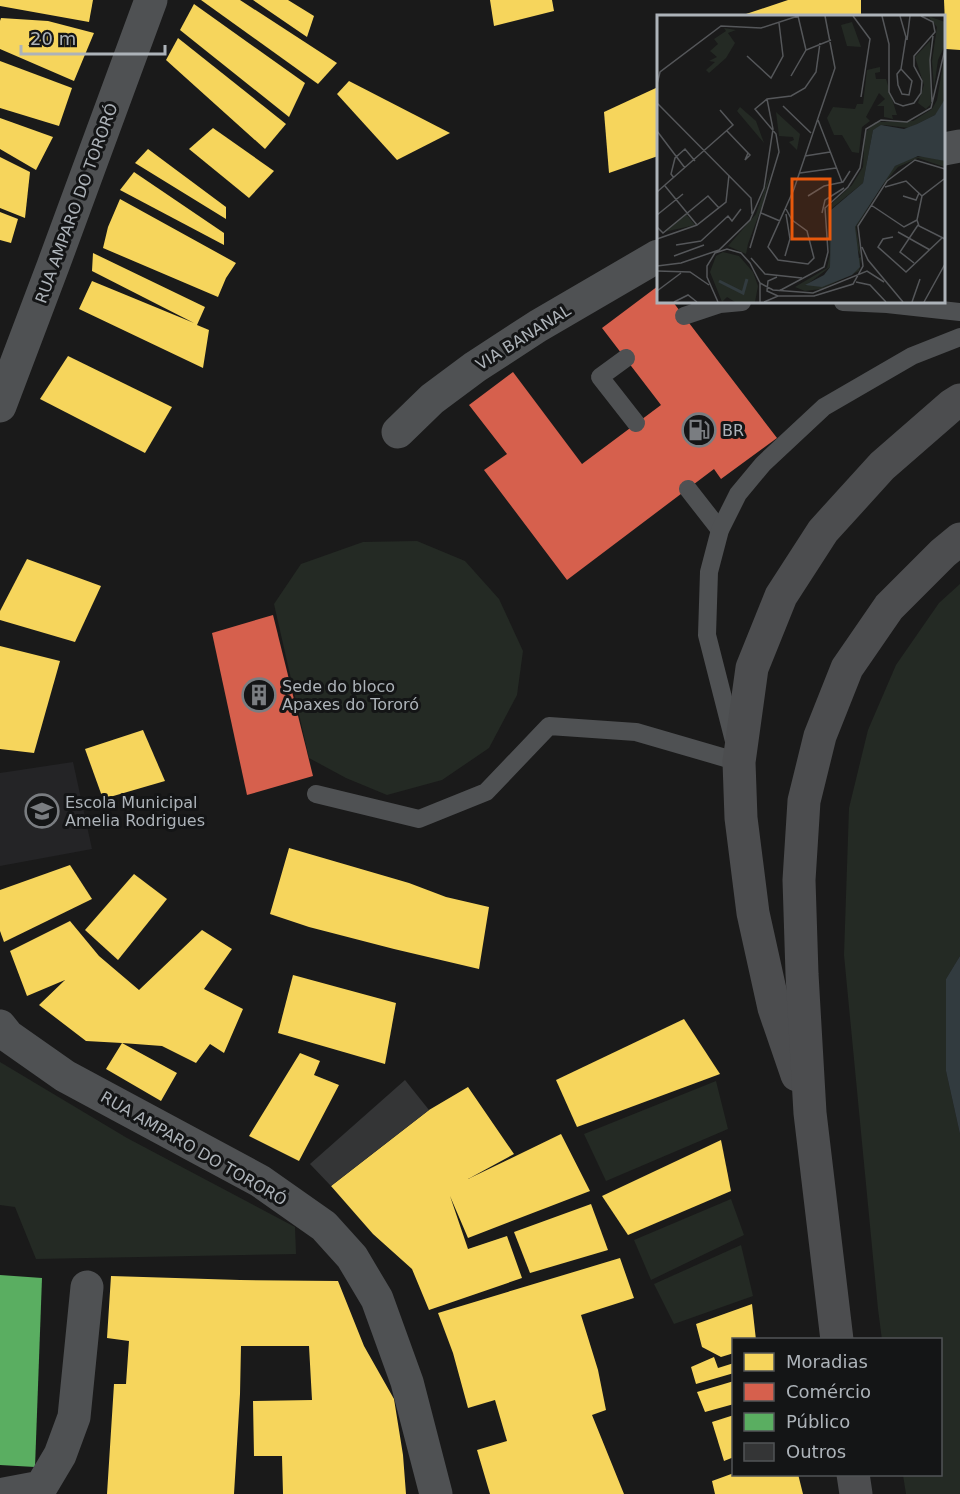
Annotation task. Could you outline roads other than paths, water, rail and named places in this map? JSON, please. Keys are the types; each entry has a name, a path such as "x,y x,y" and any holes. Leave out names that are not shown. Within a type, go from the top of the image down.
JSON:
{"main road":[{"path":"810,1113 774,1008 753,913 741,818 739,762 753,668 780,596 823,531 882,466 960,400"},
{"path":"837,1338 810,1113 799,880 804,801 820,736 847,669 890,607 943,553 960,539"},
{"path":"853,1476 856,1494"}],"street":[{"name":"RUA AMPARO DO TORORÓ","path":"0,406 54,266 151,0"},
{"path":"945,150 960,146"},
{"name":"VIA BANANAL","path":"398,432 432,399 475,367 538,326 657,257"},
{"name":"RUA AMPARO DO TORORÓ","path":"0,1026 8,1036 65,1076 260,1181 324,1226 352,1257 377,1299 407,1382 436,1494"},
{"path":"4,1494 41,1487 60,1455 74,1417 87,1287"}],"lane":[{"path":"684,316 720,304 731,303"},
{"path":"865,303 960,312"},
{"path":"739,762 706,635 709,572 720,530 738,494 763,465 824,406 912,356 960,337"},
{"path":"626,358 600,377 636,423"},
{"path":"688,489 720,530"},
{"path":"316,794 418,819 486,792 549,726 636,732 739,762"}],"place":[{"name":"BR","path":"699,430"},
{"name":"Sede do bloco Apaxes do Tororó","path":"259,695"},
{"name":"Escola Municipal Amelia Rodrigues","path":"42,811"}]}
